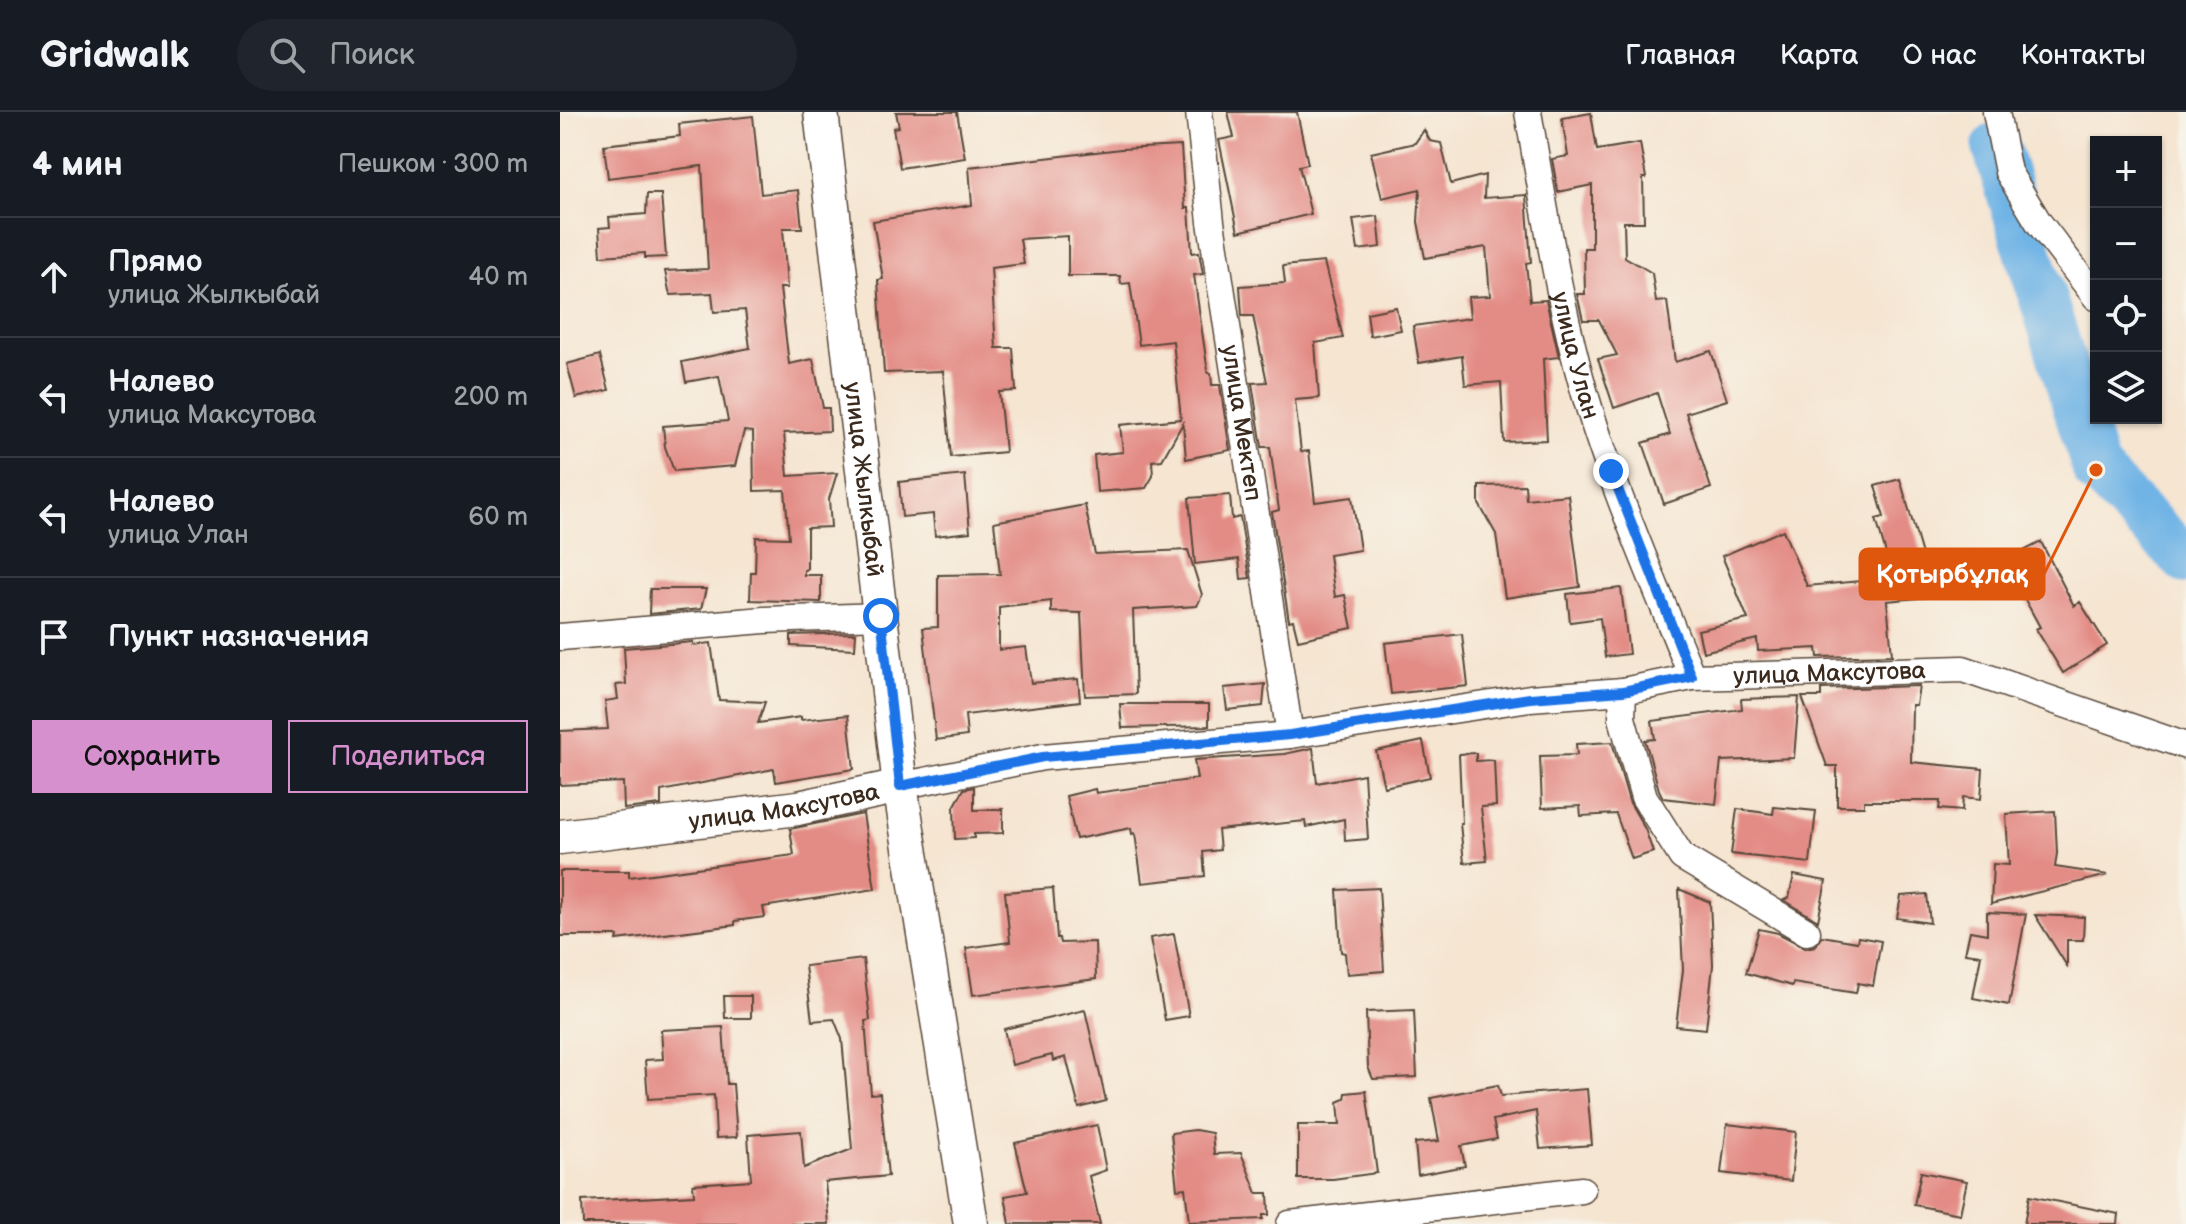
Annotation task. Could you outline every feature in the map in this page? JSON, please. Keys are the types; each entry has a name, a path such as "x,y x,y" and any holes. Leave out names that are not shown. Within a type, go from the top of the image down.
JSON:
{"street":[{"name":"улица Жылкыбай","path":"821,112 900,786 971,1224"},
{"name":"улица Мектеп","path":"1199,112 1211,222 1290,735"},
{"name":"улица Улан","path":"1528,112 1578,369 1611,471 1692,677"},
{"path":"1996,112 2008,172 2039,223 2090,289"},
{"path":"560,637 764,620 881,616"},
{"name":"улица Максутова","path":"560,837 798,808 1043,757 1290,735 1530,698 1623,691 1692,677 1963,669 2186,746"},
{"path":"1623,691 1622,718 1644,797 1682,857 1807,932"},
{"path":"1290,1224 1582,1190"}],"building":[{"path":"896,112 957,112 965,158 900,168 893,128 899,127"},
{"path":"1228,112 1297,112 1308,164 1299,166 1311,214 1238,232 1219,140 1234,137"},
{"path":"1591,113 1597,150 1640,143 1646,178 1643,178 1644,222 1624,222 1625,257 1652,273 1656,302 1667,301 1675,362 1711,351 1727,400 1686,413 1711,488 1664,504 1643,443 1670,434 1657,393 1614,408 1598,359 1617,355 1599,320 1583,320 1577,294 1585,294 1584,248 1592,248 1592,185 1558,192 1552,159 1568,156 1562,118"},
{"path":"753,116 761,194 798,190 802,228 783,228 787,288 780,288 789,364 813,359 823,408 829,408 830,431 784,433 788,476 837,473 829,499 831,527 807,528 807,569 804,575 821,575 821,602 750,600 756,537 789,538 785,490 754,491 753,432 744,431 735,466 674,471 665,447 663,426 728,421 719,376 686,382 682,362 750,348 745,310 714,312 712,293 671,295 669,291 665,271 708,269 702,166 608,178 604,145 680,136 679,124"},
{"path":"1424,130 1430,141 1441,143 1451,184 1485,175 1484,198 1526,195 1531,262 1526,263 1530,301 1546,300 1559,357 1543,359 1547,440 1504,442 1501,382 1465,385 1462,356 1419,363 1413,326 1470,318 1468,297 1490,296 1486,247 1425,258 1418,222 1420,189 1382,198 1371,153 1415,143"},
{"path":"1181,146 1192,253 1199,252 1203,274 1194,275 1208,373 1211,373 1212,385 1220,385 1230,450 1186,459 1183,423 1162,460 1152,461 1153,476 1146,488 1097,492 1094,455 1123,452 1120,425 1181,419 1173,341 1139,345 1130,283 1121,284 1120,276 1068,276 1068,236 1020,239 1024,264 991,268 996,348 1013,348 1016,391 999,392 1005,452 951,457 943,371 884,373 878,280 883,279 873,221 972,205 969,167 1121,149"},
{"path":"647,194 661,194 666,257 645,258 645,253 601,256 599,228 610,227 609,217 646,214"},
{"path":"1378,216 1381,247 1358,250 1353,219"},
{"path":"1324,262 1343,338 1315,343 1319,398 1295,400 1301,452 1309,451 1315,502 1352,497 1360,550 1329,555 1335,597 1345,595 1352,628 1298,640 1293,620 1289,621 1272,512 1279,510 1270,447 1262,447 1252,383 1267,382 1253,316 1242,316 1240,286 1285,283 1283,266"},
{"path":"1396,307 1401,330 1370,336 1367,313"},
{"path":"600,355 609,390 576,398 567,364"},
{"path":"965,475 970,532 935,536 933,514 902,517 899,482"},
{"path":"1900,479 1928,575 1935,574 1938,596 1887,601 1892,655 1818,657 1817,648 1758,651 1757,639 1703,652 1698,630 1748,619 1722,556 1783,530 1807,586 1893,578 1876,519 1884,517 1875,486"},
{"path":"1525,485 1526,499 1568,495 1580,587 1505,598 1496,534 1479,504 1479,486"},
{"path":"1230,495 1232,519 1240,517 1250,578 1241,579 1239,559 1195,564 1189,498"},
{"path":"1085,505 1095,554 1188,550 1202,595 1197,606 1133,610 1136,694 1085,696 1081,613 1051,612 1051,601 999,607 999,650 1026,647 1031,683 1078,679 1080,701 965,715 967,736 936,740 923,628 938,627 938,575 1000,574 994,522"},
{"path":"2041,542 2074,606 2080,602 2107,645 2063,673 2036,629 2040,627 2004,561"},
{"path":"1621,588 1629,654 1605,657 1600,618 1570,622 1567,594"},
{"path":"650,589 706,589 701,609 649,614"},
{"path":"856,633 855,649 791,646 791,635"},
{"path":"1462,634 1468,686 1391,694 1385,643"},
{"path":"693,642 693,645 711,643 719,700 765,702 758,723 848,715 854,769 776,782 774,769 661,791 661,805 624,809 623,782 560,785 560,731 608,729 605,701 618,699 616,685 626,684 624,648"},
{"path":"1265,684 1263,706 1227,710 1224,688"},
{"path":"1919,686 1916,705 1912,705 1911,762 1983,769 1981,799 1963,797 1962,811 1939,809 1940,801 1864,801 1864,806 1837,806 1837,766 1827,766 1802,697 1821,697 1821,689"},
{"path":"1799,697 1794,758 1721,761 1716,804 1663,798 1645,740 1655,739 1652,721 1742,709 1741,699"},
{"path":"1120,704 1209,704 1209,726 1122,728"},
{"path":"1423,741 1430,777 1384,787 1376,751"},
{"path":"1612,742 1629,801 1645,829 1653,852 1632,859 1616,814 1581,816 1580,806 1542,808 1540,756 1577,755 1576,744"},
{"path":"1313,748 1317,783 1364,774 1368,839 1345,841 1344,819 1306,827 1305,821 1218,830 1220,850 1203,852 1205,876 1142,883 1135,833 1132,834 1131,828 1076,839 1066,796 1095,789 1096,793 1197,779 1194,760 1284,754"},
{"path":"1476,753 1476,761 1494,760 1496,806 1481,807 1487,861 1464,863 1459,754"},
{"path":"974,787 974,810 1003,809 1003,833 974,834 974,838 955,839 954,807 964,789"},
{"path":"1774,807 1816,811 1810,863 1731,854 1737,809 1773,814"},
{"path":"2055,811 2055,867 2108,875 1991,904 1993,864 2009,865 2006,814"},
{"path":"863,814 875,889 763,907 765,917 735,921 735,925 617,940 618,936 560,936 560,871 629,871 629,877 794,855 790,829"},
{"path":"1794,875 1826,881 1818,921 1784,900 1789,898"},
{"path":"1053,888 1057,938 1060,943 1095,942 1096,979 973,995 966,948 1010,942 1005,892"},
{"path":"1379,888 1384,971 1347,974 1345,953 1341,952 1337,890"},
{"path":"1679,889 1710,902 1713,965 1706,1029 1676,1026 1683,970"},
{"path":"1927,894 1930,923 1897,918 1901,896"},
{"path":"1987,912 2026,914 2009,1005 1973,998 1981,955 1965,953 1970,931 1987,934"},
{"path":"2035,915 2084,917 2083,940 2067,940 2067,966"},
{"path":"1759,929 1778,933 1806,948 1815,946 1822,936 1857,942 1858,937 1881,941 1873,986 1858,983 1856,993 1793,983 1792,986 1746,973"},
{"path":"1174,934 1189,1016 1165,1020 1150,938"},
{"path":"863,959 870,1020 865,1021 871,1094 880,1093 888,1176 825,1182 829,1224 583,1224 582,1201 694,1195 693,1184 751,1180 748,1135 801,1131 804,1168 852,1149 842,1039 834,1019 812,1021 805,966"},
{"path":"724,996 751,996 751,1018 725,1018"},
{"path":"1085,1010 1106,1101 1079,1108 1066,1057 1053,1061 1052,1055 1012,1065 1004,1029"},
{"path":"1414,1010 1417,1077 1373,1079 1368,1067 1366,1012"},
{"path":"723,1027 727,1084 733,1084 737,1137 716,1138 714,1095 648,1099 645,1060 663,1059 661,1030"},
{"path":"1498,1085 1501,1096 1587,1089 1592,1145 1540,1149 1536,1111 1493,1120 1497,1139 1461,1146 1465,1166 1418,1175 1415,1143 1439,1141 1431,1098"},
{"path":"1366,1091 1377,1173 1333,1179 1298,1179 1298,1125 1340,1125 1338,1102 1345,1099 1346,1093"},
{"path":"1727,1124 1796,1132 1791,1181 1721,1173"},
{"path":"1097,1125 1106,1170 1089,1176 1100,1224 1010,1224 1005,1196 1027,1192 1015,1143"},
{"path":"1195,1130 1212,1133 1214,1154 1241,1153 1257,1193 1268,1193 1269,1215 1263,1215 1263,1219 1189,1222 1185,1188 1177,1189 1171,1133"},
{"path":"1921,1172 1967,1181 1960,1214 1914,1205"},
{"path":"2029,1196 2119,1214 2118,1224 2024,1224"}],"waterway":[{"path":"1996,147 2096,470 2186,560"}],"place":[{"name":"Қотырбұлақ","path":"2096,470"}],"route":[{"path":"881,616 900,786 1043,757 1290,735 1530,698 1623,691 1692,677 1611,471"}]}
